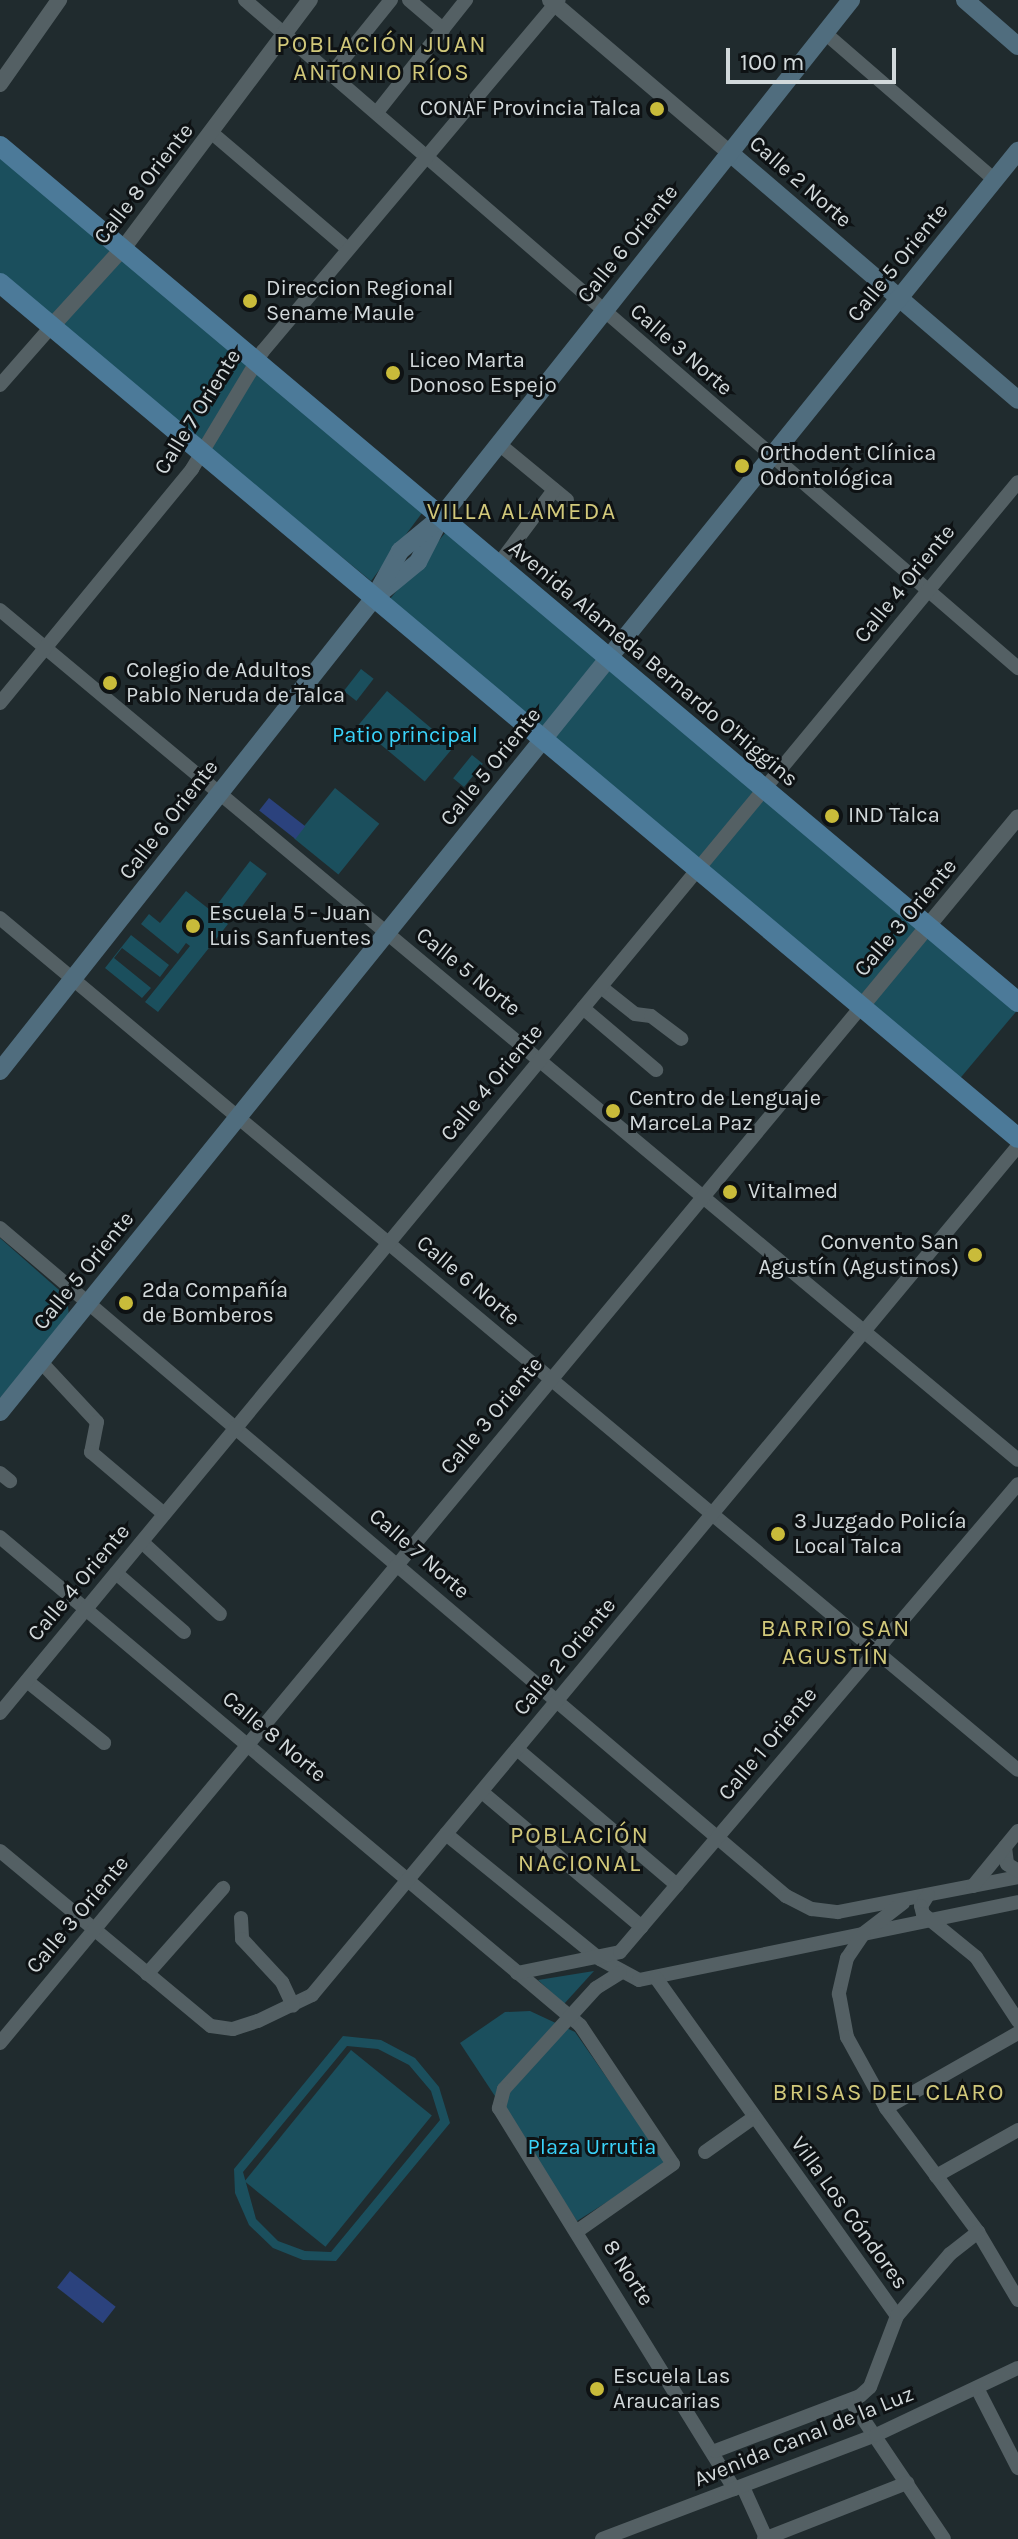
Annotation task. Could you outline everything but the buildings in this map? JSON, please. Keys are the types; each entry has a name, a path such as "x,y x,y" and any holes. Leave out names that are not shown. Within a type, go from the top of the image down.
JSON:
{"main road":[{"name":"Calle 6 Oriente","path":"0,1071 374,598 418,562 441,517 851,0"},
{"path":"965,0 1018,46"},
{"name":"Avenida Alameda Bernardo O'Higgins","path":"0,146 1018,1002"},
{"name":"Calle 5 Oriente","path":"0,1412 385,933 611,660 1018,151"},
{"name":"Calle 2 Norte","path":"730,153 1018,400"},
{"path":"0,283 1018,1138"}],"street":[{"path":"0,84 59,0"},
{"name":"Calle 3 Norte","path":"245,0 378,111 603,313 1018,668"},
{"name":"Calle 8 Oriente","path":"0,385 122,250 310,0"},
{"path":"332,73 391,0"},
{"path":"409,0 443,29"},
{"path":"378,111 466,0"},
{"name":"Calle 7 Oriente","path":"0,703 202,453 255,361 425,152 555,1"},
{"name":"Calle 2 Norte","path":"555,1 730,153"},
{"path":"825,33 995,180"},
{"path":"212,133 348,249"},
{"path":"499,444 567,500"},
{"name":"Calle 4 Oriente","path":"0,1713 1018,482"},
{"path":"498,565 554,490"},
{"name":"Calle 5 Norte","path":"0,610 1018,1460"},
{"name":"Calle 3 Oriente","path":"0,2043 1018,817"},
{"name":"Calle 6 Norte","path":"0,918 1018,1770"},
{"path":"601,987 635,1014 651,1016 681,1039"},
{"path":"583,1008 656,1070"},
{"name":"Calle 2 Oriente","path":"0,1851 147,1974 218,2028 258,2021 293,2006 326,1980 1018,1146"},
{"name":"Calle 7 Norte","path":"0,1228 786,1896 812,1909 854,1911"},
{"path":"41,1362 97,1422 91,1452 164,1514"},
{"name":"Calle 1 Oriente","path":"517,1973 600,1959 620,1952 1018,1484"},
{"name":"Calle 8 Norte","path":"0,1537 517,1973"},
{"path":"142,1542 220,1614"},
{"path":"116,1573 184,1632"},
{"path":"27,1681 104,1743"},
{"path":"517,1749 677,1885"},
{"path":"482,1792 642,1927"},
{"path":"973,1886 1018,1831"},
{"path":"446,1834 600,1959 620,1973 639,1980 1018,1902"},
{"path":"1005,1847 1007,1864 1018,1874"},
{"path":"864,1933 854,1911 1018,1874"},
{"path":"147,1974 223,1888"},
{"path":"928,1895 921,1910 929,1921 976,1957 1018,2021"},
{"path":"908,1899 864,1933 842,1971 841,2014 858,2061 886,2108 978,2232 1018,2300"},
{"path":"241,1918 242,1939 282,1982 293,2006"},
{"name":"8 Norte","path":"517,1973 571,2017 673,2164 576,2232 739,2488 765,2538"},
{"path":"576,2232 499,2101 596,1988 620,1973"},
{"name":"Villa Los Cóndores","path":"656,1978 897,2316"},
{"path":"886,2108 1018,2033"},
{"path":"705,2152 753,2118"},
{"path":"936,2176 1018,2130"},
{"name":"Villa Los Cóndores","path":"715,2451 851,2401 870,2387 897,2316 950,2254 978,2232"},
{"name":"Avenida Canal de la Luz","path":"602,2539 876,2435 1018,2368"},
{"path":"977,2388 1015,2458"},
{"path":"851,2401 944,2539"},
{"path":"765,2538 907,2483"}],"green space":[{"path":"0,155 422,513 371,581 0,277"},
{"path":"446,532 1017,1011 959,1079 389,600"},
{"path":"361,669 374,679 356,701 344,691"},
{"name":"Patio principal","path":"387,691 454,747 425,781 358,725"},
{"path":"472,755 483,764 464,787 453,778"},
{"path":"335,788 379,824 338,874 294,839"},
{"path":"250,861 267,874 232,920 215,907"},
{"path":"186,891 228,924 158,1012 145,1002 190,946 186,943 178,954 141,924 149,914 160,923"},
{"path":"131,935 169,965 160,977 122,948 114,958 151,988 142,998 105,968"},
{"path":"0,1238 67,1297 69,1316 0,1398"},
{"path":"594,1971 564,2004 538,1980"},
{"name":"Plaza Urrutia","path":"530,2011 575,2032 667,2164 577,2221 460,2043 505,2012"},
{"path":"343,2036 381,2040 415,2058 439,2087 450,2123 336,2261 303,2260 273,2248 249,2225 235,2193 234,2169","holes":["347,2046 378,2049 409,2065 431,2091 440,2120 331,2252 305,2251 278,2241 256,2219 243,2172"]},
{"path":"351,2050 432,2115 325,2247 245,2181"}],"water":[{"path":"269,798 305,826 295,839 259,811"},
{"path":"70,2271 116,2307 103,2323 57,2288"}],"place":[{"name":"CONAF Provincia Talca","path":"657,109"},
{"name":"Direccion Regional Sename Maule","path":"250,301"},
{"name":"Liceo Marta Donoso Espejo","path":"393,373"},
{"name":"Orthodent Clínica Odontológica","path":"742,466"},
{"name":"Colegio de Adultos Pablo Neruda de Talca","path":"110,683"},
{"name":"IND Talca","path":"832,816"},
{"name":"Escuela 5 - Juan Luis Sanfuentes","path":"193,926"},
{"name":"Centro de Lenguaje MarceLa Paz","path":"613,1111"},
{"name":"Vitalmed","path":"730,1192"},
{"name":"Convento San Agustín (Agustinos)","path":"975,1255"},
{"name":"2da Compañía de Bomberos","path":"126,1303"},
{"name":"3 Juzgado Policía Local Talca","path":"778,1534"},
{"name":"Escuela Las Araucarias","path":"597,2389"}],"district":[{"name":"POBLACIÓN JUAN ANTONIO RÍOS","path":"382,59"},
{"name":"VILLA ALAMEDA","path":"522,512"},
{"name":"BARRIO SAN AGUSTÍN","path":"836,1643"},
{"name":"POBLACIÓN NACIONAL","path":"580,1850"},
{"name":"BRISAS DEL CLARO","path":"889,2093"}]}
